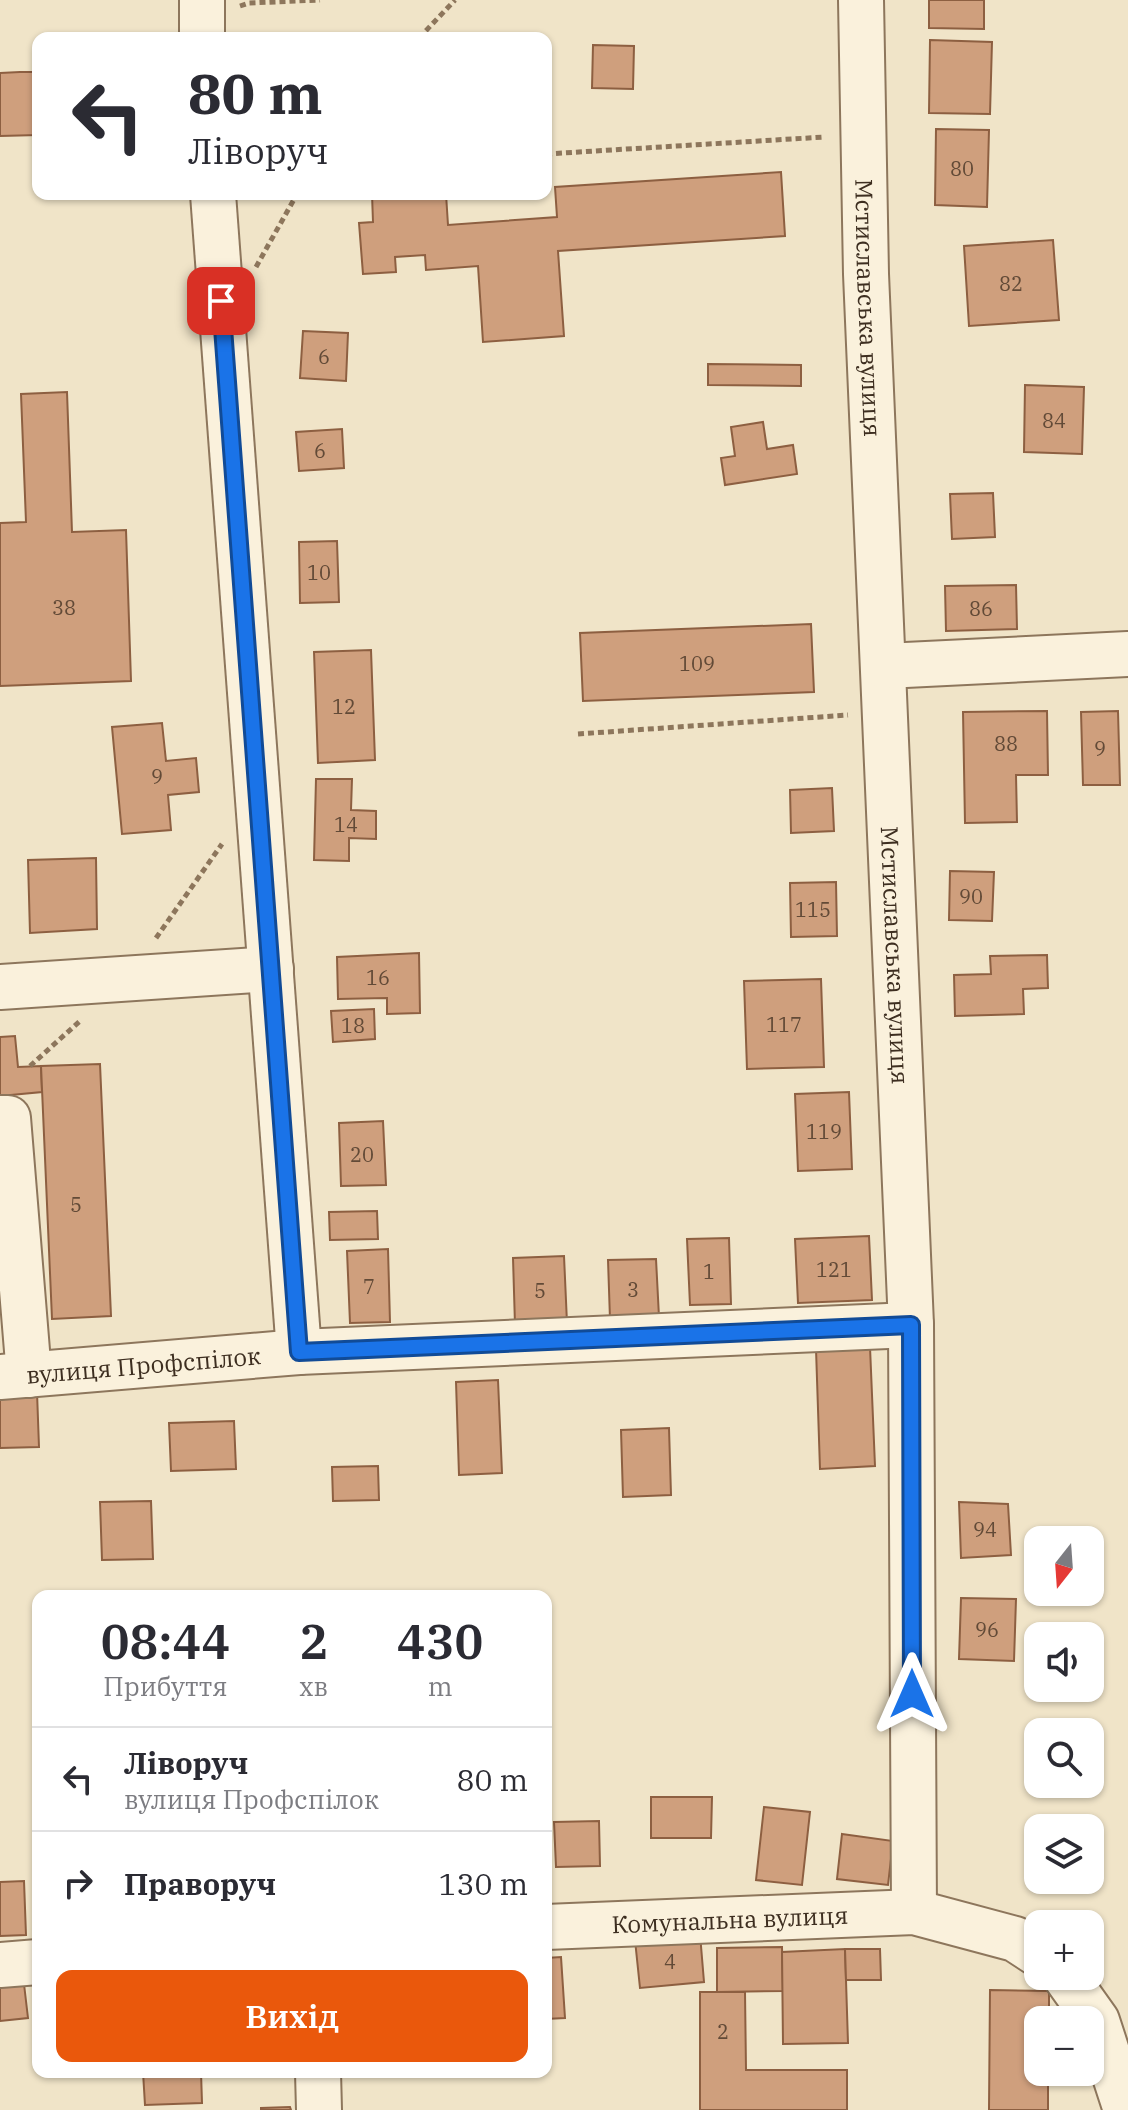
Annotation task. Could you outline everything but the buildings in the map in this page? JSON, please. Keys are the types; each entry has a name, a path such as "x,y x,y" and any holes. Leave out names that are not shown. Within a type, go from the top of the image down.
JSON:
{"street":[{"name":"Мстиславська вулиця","path":"861,0 866,274 911,1325 914,1912"},
{"path":"201,32 200,15 219,3"},
{"path":"213,200 299,1352"},
{"path":"885,666 1128,654"},
{"path":"0,987 271,969"},
{"path":"0,1118 8,1118 14,1376"},
{"name":"вулиця Профспілок","path":"14,1376 299,1352 911,1325"},
{"name":"Комунальна вулиця","path":"552,1927 914,1912 1015,1939 1024,1945"},
{"path":"0,1965 32,1962"},
{"path":"1075,1990 1097,2021 1126,2110"},
{"path":"318,2078 319,2110"}],"path":[{"path":"219,3 320,0"},
{"path":"425,32 455,0"},
{"path":"552,154 824,137"},
{"path":"253,274 294,200"},
{"path":"578,734 887,713"},
{"path":"127,978 224,843"}],"route":[{"path":"221,301 299,1352 911,1325 912,1694"}]}
